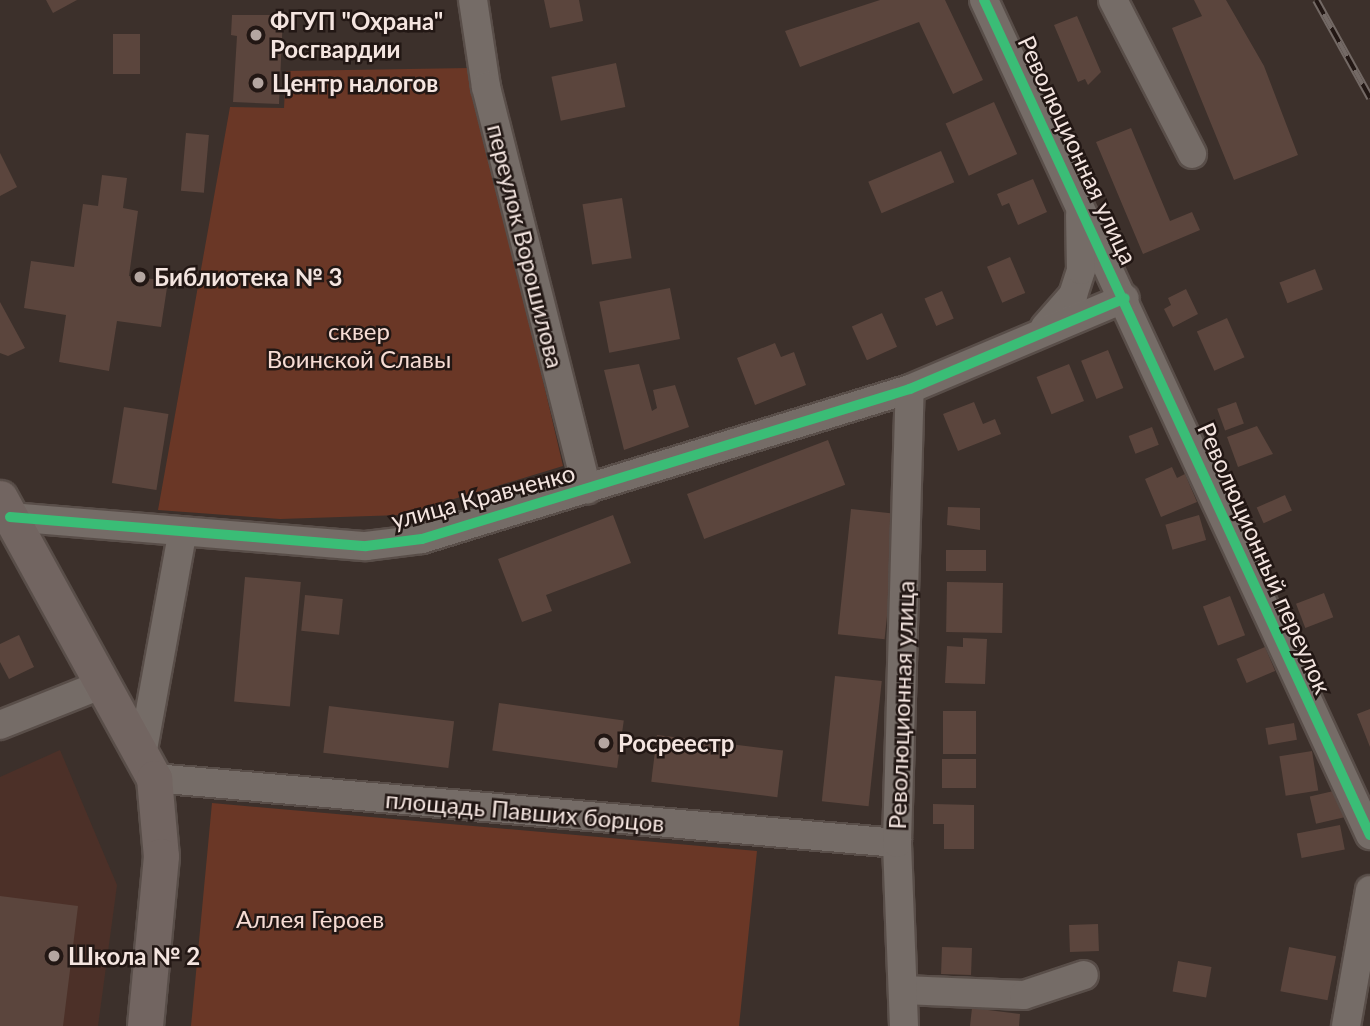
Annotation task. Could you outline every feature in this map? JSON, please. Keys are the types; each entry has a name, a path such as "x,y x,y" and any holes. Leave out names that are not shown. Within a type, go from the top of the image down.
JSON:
{"main road":[{"path":"5,508 148,766 161,856 145,1026"}],"street":[{"name":"переулок Ворошилова","path":"473,0 486,87 587,490"},
{"name":"Революционная улица","path":"904,1026 897,843 910,389 1125,298 984,0"},
{"path":"1113,0 1192,154"},
{"name":"Революционная улица","path":"1036,335 1057,317 1073,295 1081,270 1079,202"},
{"name":"Революционный переулок","path":"1125,298 1370,835"},
{"name":"улица Кравченко","path":"5,508 182,534 366,547 422,539 910,389"},
{"path":"148,766 182,534"},
{"path":"0,725 103,684"},
{"name":"площадь Павших борцов","path":"148,766 897,843"},
{"path":"1346,1026 1370,890"},
{"path":"903,990 1024,995 1084,975"}],"shaded area":[{"name":"Школа № 2","path":"60,750 117,885 98,1026 0,1026 0,777"}],"green space":[{"name":"сквер Воинской Славы","path":"470,68 563,466 401,515 280,519 158,510 230,107 284,108 286,71"},
{"name":"Аллея Героев","path":"212,803 757,851 739,1026 191,1026"}],"building":[{"path":"46,0 77,0 53,13"},
{"path":"544,0 579,0 583,21 550,28"},
{"path":"880,0 945,0 983,80 953,94 919,22 800,67 785,31"},
{"path":"1194,0 1226,0 1264,66 1298,155 1234,180 1172,28 1202,16"},
{"path":"232,15 283,15 279,104 233,102 237,36 231,35"},
{"path":"1077,16 1101,72 1088,85 1085,79 1078,82 1054,25"},
{"path":"113,34 140,34 140,74 113,74"},
{"path":"616,63 625,107 561,121 551,77"},
{"path":"994,102 1017,154 969,176 946,124"},
{"path":"1131,128 1170,221 1192,212 1200,230 1143,254 1096,142"},
{"path":"186,133 209,135 204,193 181,191"},
{"path":"941,151 954,182 882,213 868,182"},
{"path":"0,153 17,187 0,196"},
{"path":"102,175 127,178 123,208 138,211 129,276 168,281 161,327 117,321 109,371 59,362 66,315 24,308 31,261 74,267 83,204 98,206"},
{"path":"1033,179 1047,212 1018,225 1009,203 1002,206 997,194"},
{"path":"622,198 632,258 592,265 582,204"},
{"path":"1010,257 1025,293 1002,303 987,267"},
{"path":"1315,269 1323,290 1287,303 1280,283"},
{"path":"670,288 680,339 609,353 599,302"},
{"path":"1186,289 1198,314 1173,327 1164,309 1171,305 1168,298"},
{"path":"942,291 954,319 936,326 925,298"},
{"path":"0,302 25,348 8,356 0,353"},
{"path":"882,313 897,347 867,360 852,326"},
{"path":"1227,318 1244,357 1214,371 1197,331"},
{"path":"775,343 781,357 794,352 806,385 755,405 737,358"},
{"path":"1108,350 1123,388 1096,399 1081,361"},
{"path":"639,364 652,411 657,408 653,390 675,385 689,427 624,450 604,370"},
{"path":"1069,364 1084,401 1052,414 1037,377"},
{"path":"974,402 983,424 995,419 1001,434 958,451 943,414"},
{"path":"1236,402 1244,424 1225,430 1217,409"},
{"path":"124,407 168,414 156,490 112,483"},
{"path":"1257,426 1273,454 1238,467 1227,437"},
{"path":"1152,427 1159,445 1135,454 1129,436"},
{"path":"828,440 845,485 704,539 687,494"},
{"path":"1172,467 1177,478 1185,474 1197,502 1161,517 1145,479"},
{"path":"1285,495 1292,511 1264,523 1257,508"},
{"path":"948,507 980,508 980,530 947,525"},
{"path":"851,509 898,514 885,639 838,634"},
{"path":"613,515 631,563 546,595 552,611 522,622 498,559"},
{"path":"1199,515 1206,540 1173,550 1165,525"},
{"path":"946,550 986,550 986,571 946,571"},
{"path":"245,577 301,582 290,706 234,702"},
{"path":"947,582 1003,583 1002,633 946,632"},
{"path":"1324,593 1333,617 1305,628 1296,604"},
{"path":"305,595 343,599 339,635 301,631"},
{"path":"1230,596 1245,635 1218,646 1203,606"},
{"path":"19,635 34,667 9,679 0,662 0,644"},
{"path":"963,638 987,639 985,684 945,683 947,646 963,647"},
{"path":"1265,647 1275,671 1247,683 1236,659"},
{"path":"835,676 882,681 869,806 822,801"},
{"path":"499,703 624,721 617,768 492,751"},
{"path":"329,706 454,721 448,768 323,753"},
{"path":"1370,709 1370,747 1357,714"},
{"path":"943,711 976,711 976,754 943,754"},
{"path":"1294,723 1297,740 1268,745 1265,728"},
{"path":"657,735 783,750 777,797 651,782"},
{"path":"1312,751 1318,791 1286,796 1279,756"},
{"path":"942,759 976,759 976,788 942,788"},
{"path":"1338,790 1344,817 1316,824 1310,797"},
{"path":"933,804 974,805 974,849 944,849 944,824 933,824"},
{"path":"1340,825 1345,850 1302,858 1297,833"},
{"path":"0,896 78,906 63,1026 0,1026"},
{"path":"1098,924 1099,951 1070,952 1069,925"},
{"path":"942,947 972,948 971,975 941,974"},
{"path":"1289,947 1336,956 1328,1000 1280,991"},
{"path":"1178,961 1211,967 1206,997 1173,992"},
{"path":"972,1008 1020,1014 1019,1026 970,1026"}],"railway":[{"path":"1316,0 1370,98"}],"cycle path":[{"path":"984,0 1370,835"},
{"path":"10,517 366,546 422,539 910,389 1125,298"}],"place":[{"name":"ФГУП \"Охрана\" Росгвардии","path":"256,35"},
{"name":"Центр налогов","path":"258,83"},
{"name":"Библиотека № 3","path":"140,277"},
{"name":"Росреестр","path":"604,743"},
{"name":"Школа № 2","path":"54,956"}]}
